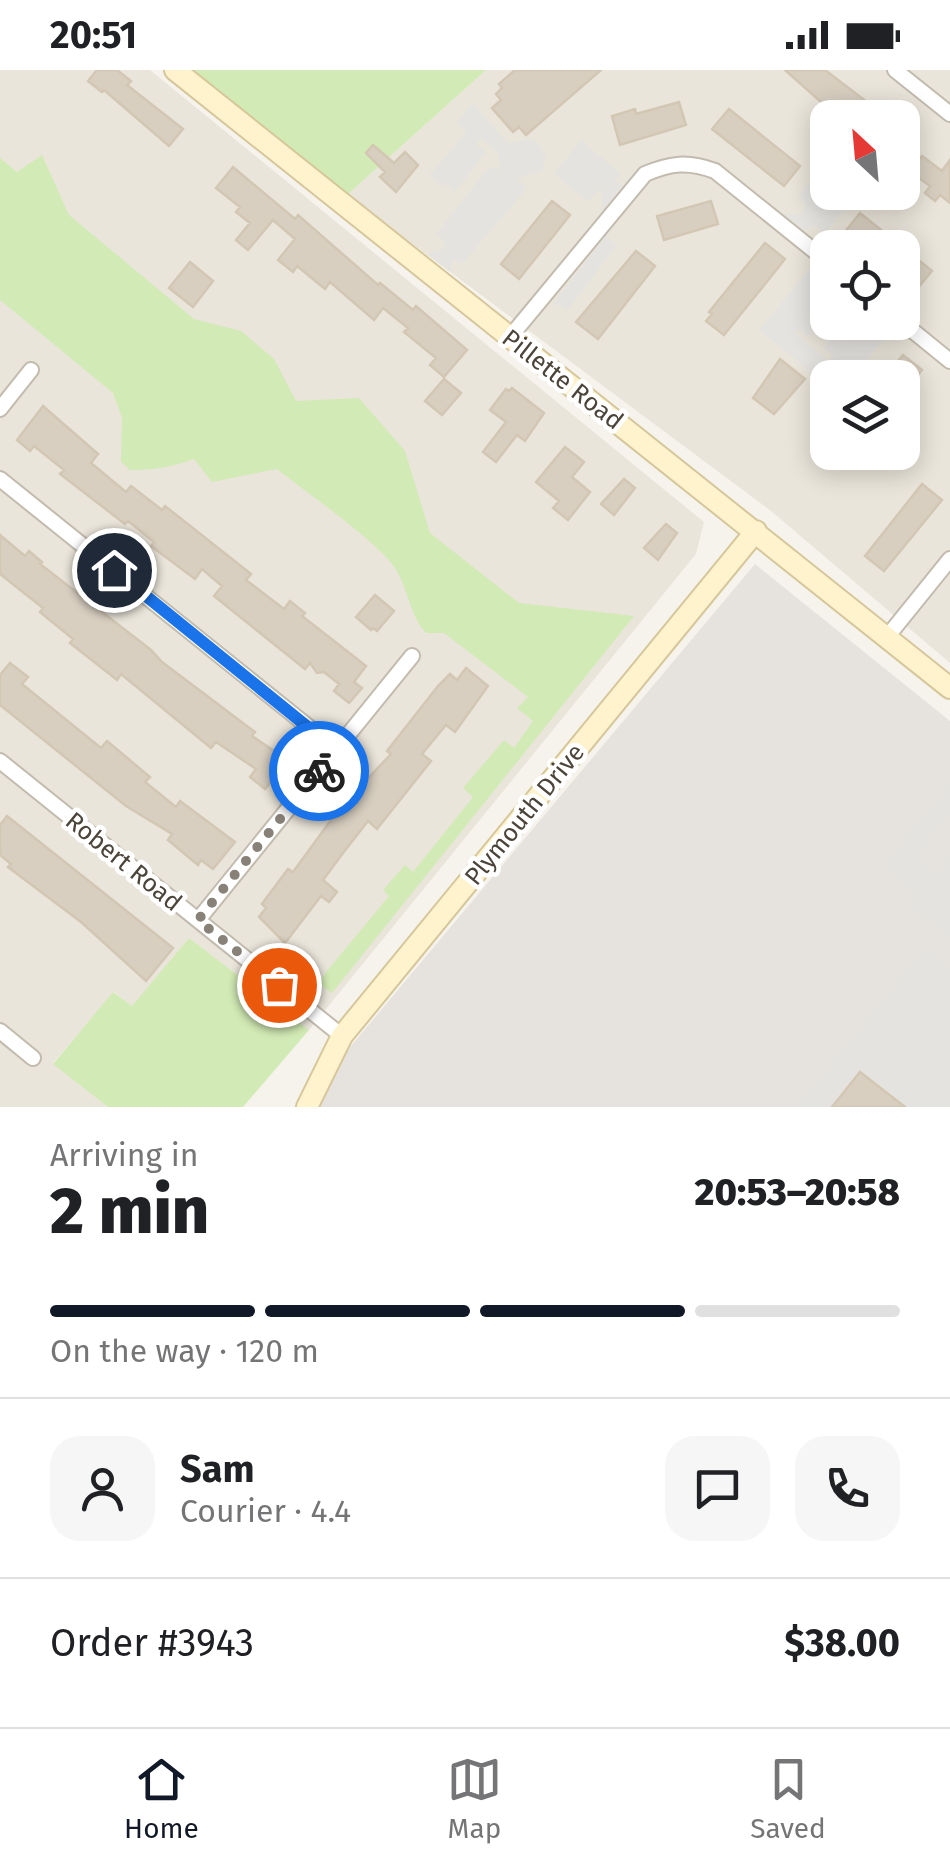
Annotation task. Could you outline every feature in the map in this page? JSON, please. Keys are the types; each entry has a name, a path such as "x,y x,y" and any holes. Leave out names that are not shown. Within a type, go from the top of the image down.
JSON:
{"street":[{"name":"Pillette Road","path":"175,70 950,688"},
{"path":"895,70 950,114"},
{"path":"510,337 645,174 667,164 692,163 714,171 810,248"},
{"path":"920,337 950,362"},
{"path":"0,409 31,370"},
{"path":"0,478 336,750"},
{"name":"Plymouth Drive","path":"307,1107 342,1036 756,531"},
{"path":"888,637 950,559"},
{"path":"198,920 412,656"},
{"name":"Robert Road","path":"0,761 342,1036"},
{"path":"0,1031 34,1058"}],"shaded area":[{"path":"0,70 150,70 704,522 696,554 309,1030 189,938 132,1007 114,992 53,1063 108,1107 0,1107"},
{"path":"486,70 950,70 950,663 771,511 347,195"},
{"path":"472,103 508,143 531,139 538,143 546,158 543,170 517,179 527,188 462,264 453,259 450,272 427,254 441,250 446,243 436,234 490,166 497,170 501,166 497,152 482,139 476,144 486,152 455,192 429,176 467,131 457,123"},
{"path":"581,140 621,174 615,180 624,187 603,212 601,188 588,202 554,174"},
{"path":"810,182 810,210 843,210 827,230 814,225 805,235 784,214 802,214 806,204 798,198"},
{"path":"606,236 617,245 568,310 553,303"},
{"path":"810,268 810,334 808,337 799,329 794,333 828,360 810,360 810,371 759,330"},
{"path":"829,340 883,340 867,360 830,360 833,355 823,348"},
{"path":"755,564 950,721 950,1107 317,1107 345,1053"},
{"path":"950,782 950,814 918,857 936,872 950,855 950,940 909,906 917,895 882,864"},
{"path":"926,945 950,965 950,1107 905,1107 860,1072 832,1107 795,1107"}],"green space":[{"path":"192,70 486,70 347,195"},
{"path":"42,155 69,215 194,319 241,331 274,359 296,401 359,398 405,451 430,533 519,603 634,616 332,993 317,983 389,896 383,890 405,865 413,872 473,797 463,788 504,740 514,748 533,721 517,708 528,697 444,633 426,633 387,558 277,469 212,482 194,459 138,470 130,470 121,462 122,418 113,393 0,300 0,158 17,172"},
{"path":"189,938 309,1030 243,1107 108,1107 53,1064 113,992 132,1006"}],"building":[{"path":"97,70 117,70 131,81 127,85 183,129 169,146 88,81"},
{"path":"515,70 601,70 526,135 519,127 513,132 492,108 501,100 496,94 502,88 499,84"},
{"path":"785,70 825,70 864,100 819,100"},
{"path":"679,102 686,125 620,145 612,116"},
{"path":"729,109 800,166 784,186 712,129"},
{"path":"373,145 394,163 405,152 418,165 396,192 380,177 385,172 366,153"},
{"path":"922,156 942,171 950,160 950,203 940,195 935,201 925,193 930,186 920,178"},
{"path":"233,167 295,219 298,215 378,285 413,310 416,306 467,350 444,377 430,365 436,358 404,332 408,328 383,308 374,320 330,282 325,289 297,266 293,272 278,260 295,239 273,220 248,250 236,240 250,223 236,212 240,207 216,188"},
{"path":"552,201 570,215 519,279 501,264"},
{"path":"711,201 718,224 664,240 657,216"},
{"path":"860,213 881,230 846,230"},
{"path":"765,243 785,259 724,335 706,321 712,314 709,312"},
{"path":"636,251 655,266 598,339 576,322"},
{"path":"920,261 932,271 920,285"},
{"path":"190,262 213,281 193,307 169,288"},
{"path":"780,359 805,379 774,414 753,398"},
{"path":"444,379 461,393 442,415 425,401"},
{"path":"512,388 544,413 525,441 517,435 496,462 483,452 506,422 490,410 506,389"},
{"path":"43,406 98,454 91,463 126,492 131,486 162,510 165,506 251,574 246,580 284,609 290,601 305,613 302,616 366,666 354,682 362,688 349,703 334,691 339,684 324,672 317,673 310,663 305,669 214,596 222,586 202,569 195,579 151,546 154,542 128,521 125,524 60,474 64,470 34,446 30,451 17,440"},
{"path":"565,447 584,462 572,477 590,492 568,520 553,508 559,501 536,482"},
{"path":"624,479 635,488 614,515 601,504"},
{"path":"922,484 942,500 884,571 865,556"},
{"path":"666,524 677,533 658,560 644,548"},
{"path":"0,535 25,556 29,551 162,662 255,732 252,736 296,766 285,779 278,773 265,789 250,777 256,769 216,742 211,748 121,674 117,680 70,643 73,639 40,612 43,608 0,574"},
{"path":"375,595 394,611 377,631 356,617"},
{"path":"10,663 28,677 22,684 101,748 107,741 150,777 145,782 176,807 180,801 235,842 213,869 201,860 198,865 168,840 172,834 126,806 0,705 0,675"},
{"path":"466,668 488,686 455,732 446,725 422,754 431,761 377,829 368,821 323,880 337,892 329,902 321,896 285,943 259,917 266,908 262,904 288,869 293,872 339,809 391,754 387,751 438,686 450,674 457,680"},
{"path":"7,816 173,948 146,981 81,922 8,867 11,864 0,855 0,825"},
{"path":"860,1072 905,1107 832,1107"}],"way so far":[{"path":"279,985 198,920 319,771"}],"route":[{"path":"114,570 336,750 319,771"}]}
